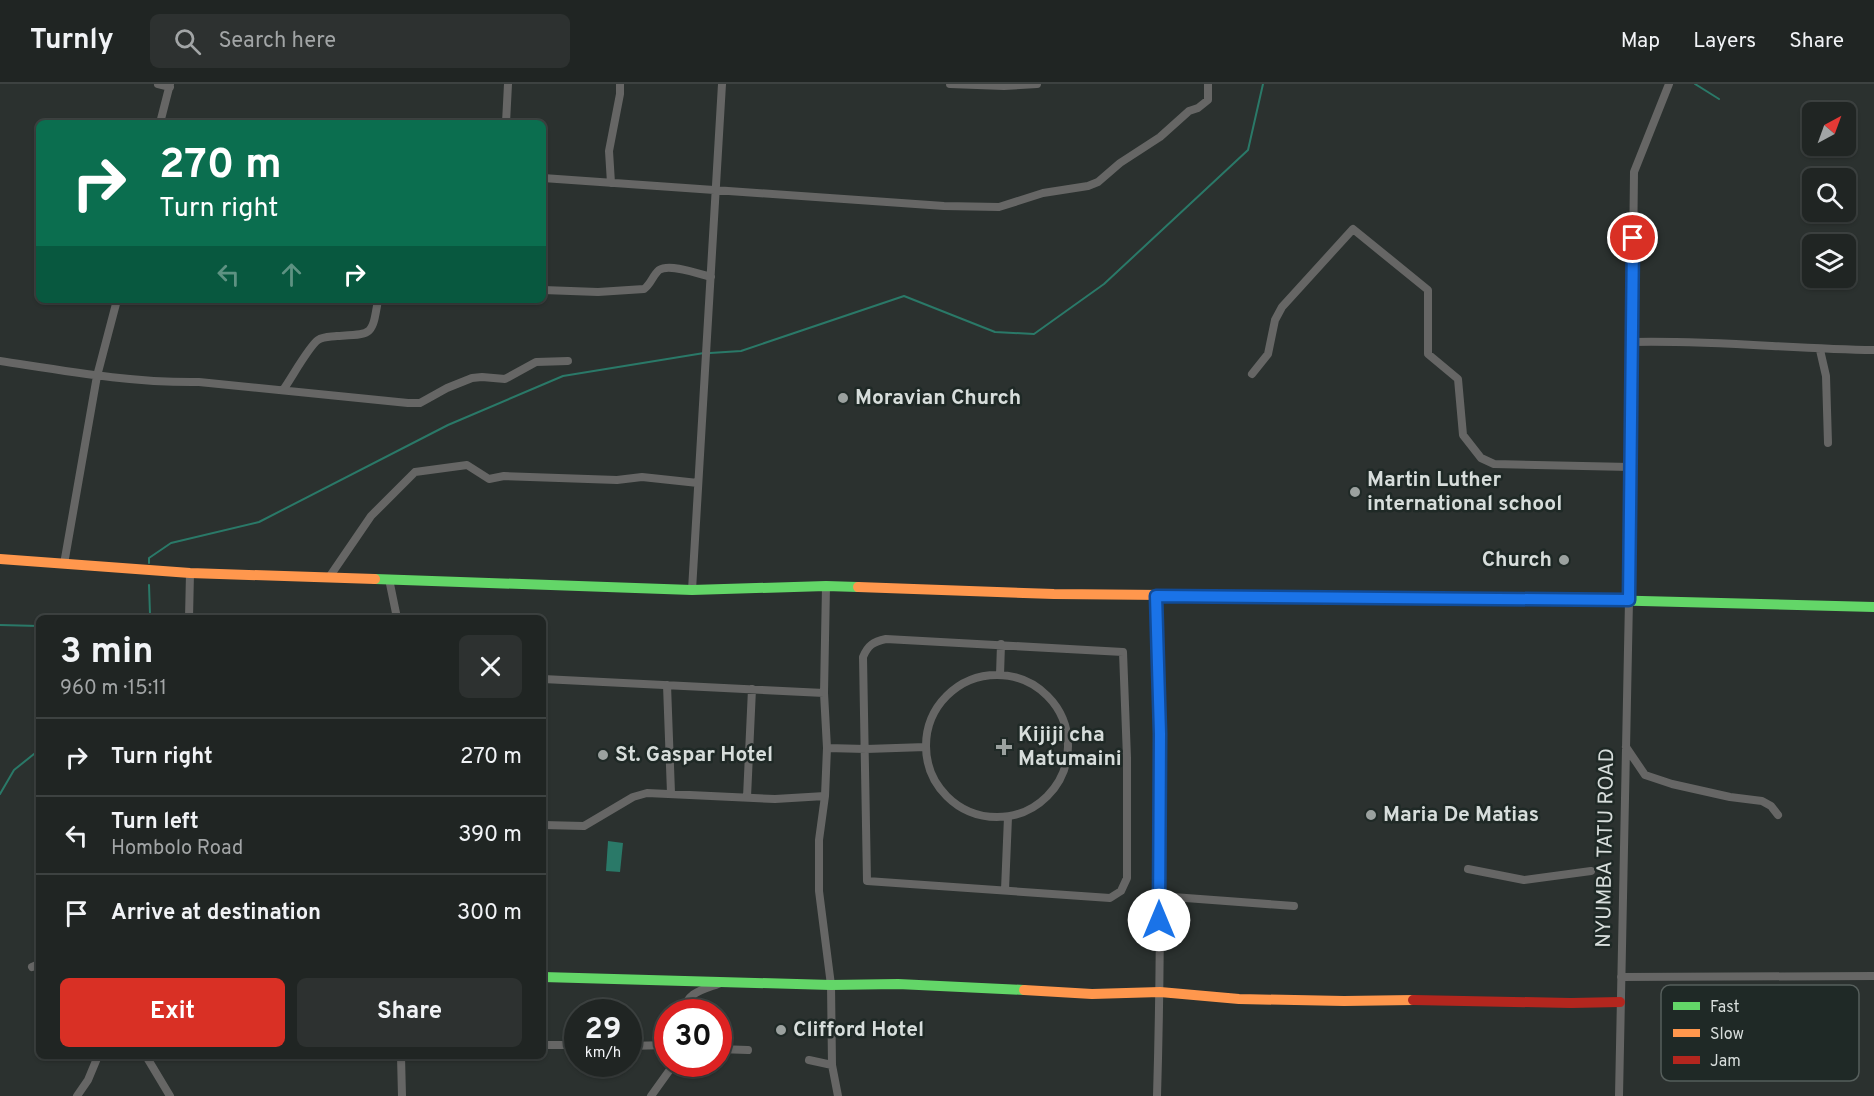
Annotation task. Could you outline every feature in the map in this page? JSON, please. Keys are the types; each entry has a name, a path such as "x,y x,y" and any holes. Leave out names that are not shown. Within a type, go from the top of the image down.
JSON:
{"main road":[{"path":"0,559 190,573 692,590 826,586 1156,596 1629,600 1874,607"},
{"path":"546,977 831,985 898,984 1092,994 1160,992 1239,999 1620,1002"}],"street":[{"path":"158,84 170,86 161,120"},
{"path":"506,120 508,84"},
{"path":"611,183 609,151 620,84"},
{"path":"692,590 722,84"},
{"path":"950,84 1004,86 1037,84"},
{"path":"546,178 944,206 999,207 1043,193 1088,186 1098,182 1120,163 1160,137 1190,111 1208,100 1208,84"},
{"name":"NYUMBA TATU ROAD","path":"1618,1096 1629,600 1634,172 1670,84"},
{"path":"1252,374 1268,354 1275,321 1282,307 1353,229 1428,290 1428,354 1458,379 1463,435 1481,458 1494,464 1630,467"},
{"path":"546,290 598,292 644,289 657,273 665,268 676,268 711,277"},
{"path":"64,564 97,376 116,303"},
{"path":"284,390 310,348 318,340 325,337 361,334 370,330 375,322 378,303"},
{"path":"1632,342 1670,341 1820,350 1874,350"},
{"path":"1820,350 1826,376 1828,442"},
{"path":"0,361 97,376 199,382 374,401 420,403 447,388 472,378 482,376 505,379 536,362 568,361"},
{"path":"330,576 371,516 415,472 467,465 489,479 504,476 617,480 642,477 698,483"},
{"path":"189,615 190,573"},
{"path":"389,579 396,615"},
{"path":"826,586 827,748 825,796 819,840 819,891 831,985 832,1065 838,1096"},
{"path":"1156,596 1160,755 1160,992 1157,1096"},
{"path":"886,639 1123,652 1127,758 1126,878 1121,891 1110,898 867,881 866,749 863,657 867,648 874,642 886,639"},
{"path":"1000,675 1002,644"},
{"path":"1000,675 1019,678 1036,687 1051,699 1061,715 1068,734 1069,753 1065,771 1056,788 1043,802 1026,812 1008,818 984,817 961,808 942,792 930,771 926,747 927,731 933,715 948,696 968,681 983,676 1000,675"},
{"path":"546,679 825,693"},
{"path":"667,685 671,793"},
{"path":"747,798 752,690"},
{"path":"1626,746 1645,774 1672,784 1730,797 1762,801 1771,806 1778,815"},
{"path":"827,748 926,747"},
{"path":"546,825 584,826 641,794 671,793 786,799 825,796"},
{"path":"1005,890 1008,818"},
{"path":"1468,869 1524,880 1591,871"},
{"path":"1159,896 1294,906"},
{"path":"1621,977 1874,976"},
{"path":"689,999 697,992 727,981"},
{"path":"546,1045 564,1045"},
{"path":"732,1049 748,1050"},
{"path":"77,1096 91,1075 97,1059"},
{"path":"148,1059 170,1096"},
{"path":"402,1059 402,1096"},
{"path":"809,1060 832,1065"},
{"path":"651,1096 665,1077"}],"shaded area":[{"path":"608,841 623,843 620,872 606,871"}],"waterway":[{"path":"710,353 741,351 904,296 995,332 1034,334 1104,284 1248,150 1263,84"},
{"path":"1695,84 1719,99"},
{"path":"149,563 149,558 171,543 259,522 448,425 563,376 704,353"},
{"path":"148,615 150,614 149,585"},
{"path":"0,625 36,626"},
{"path":"0,794 14,770 36,752"}],"traffic: fast":[{"path":"375,579 692,590 858,587"},
{"path":"1563,599 1874,607"},
{"path":"546,977 831,985 898,984 1024,990"}],"traffic: slow":[{"path":"0,559 190,573 375,579"},
{"path":"858,587 1054,594 1272,596"},
{"path":"1024,990 1092,994 1160,992 1239,999 1413,1000"}],"traffic: jam":[{"path":"1272,596 1563,599"},
{"path":"1413,1000 1620,1002"}],"place":[{"name":"Moravian Church","path":"843,398"},
{"name":"Martin Luther international school","path":"1355,492"},
{"name":"Church","path":"1564,560"},
{"name":"Kijiji cha Matumaini","path":"1004,747"},
{"name":"St. Gaspar Hotel","path":"603,755"},
{"name":"Maria De Matias","path":"1371,815"},
{"name":"Clifford Hotel","path":"781,1030"}],"route":[{"path":"1159,920 1160,734 1156,596 1629,600 1633,238"}]}
